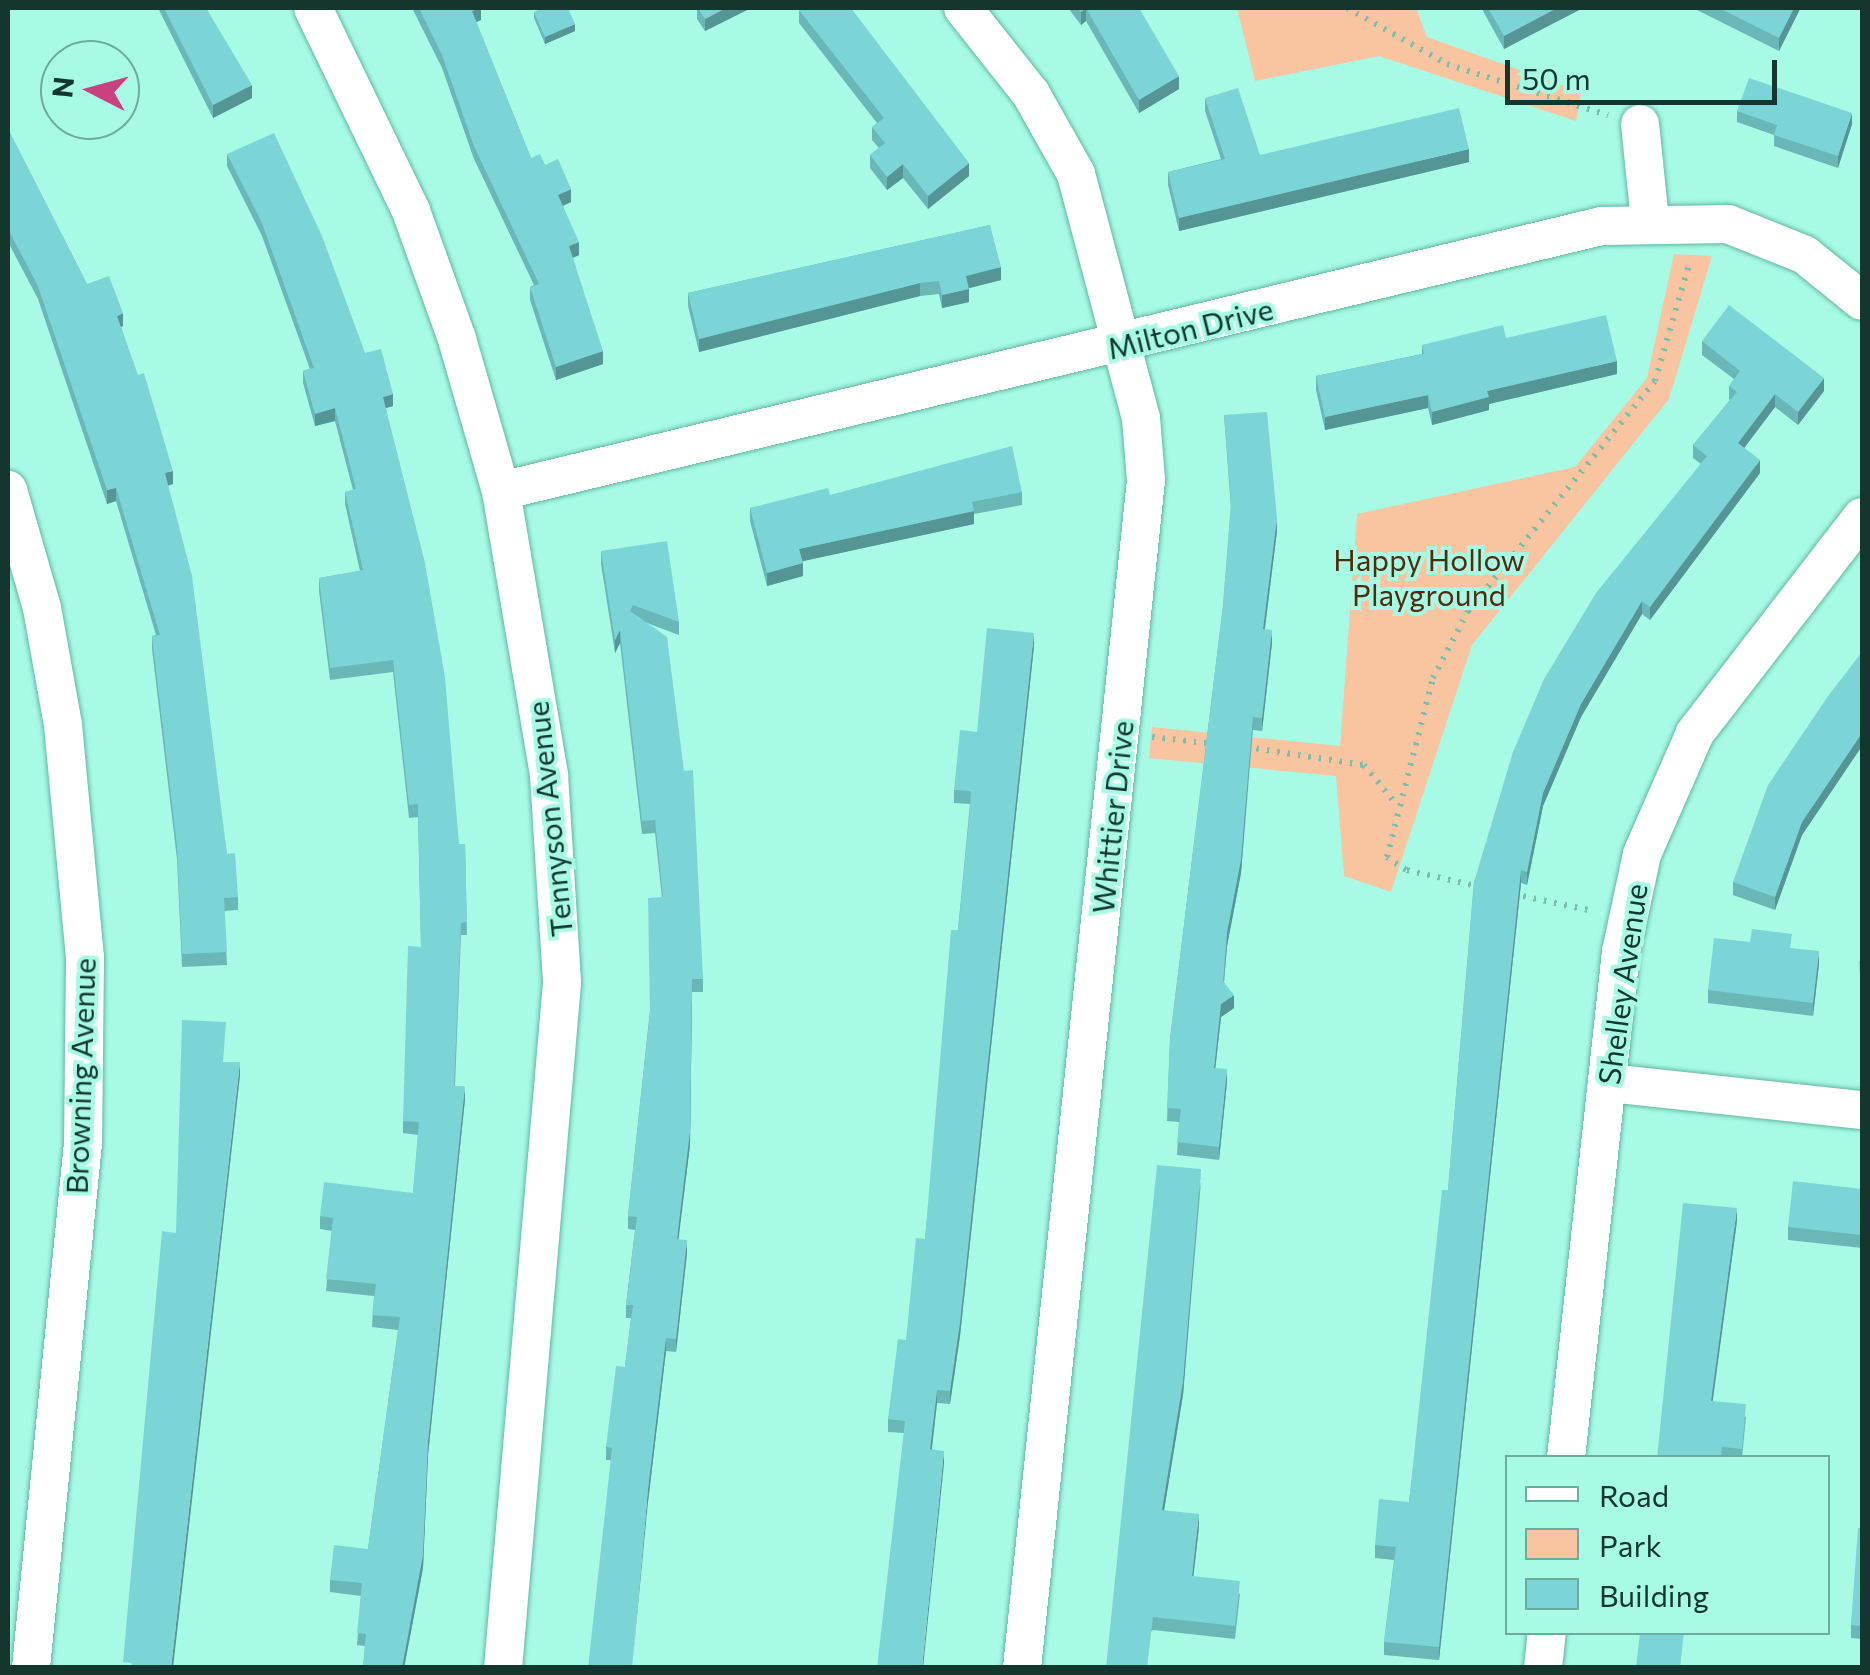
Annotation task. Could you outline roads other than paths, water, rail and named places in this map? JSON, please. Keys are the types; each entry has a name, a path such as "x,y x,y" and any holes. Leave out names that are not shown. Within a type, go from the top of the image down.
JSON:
{"street":[{"name":"Tennyson Avenue","path":"313,8 411,211 501,491 549,775 562,984 503,1668"},
{"name":"Whittier Drive","path":"962,8 1031,94 1076,174 1141,418 1146,480 1022,1668"},
{"path":"1640,124 1650,221"},
{"name":"Milton Drive","path":"501,491 1123,346 1558,236 1650,221 1701,221 1765,235 1805,255 1862,301"},
{"name":"Browning Avenue","path":"8,490 42,608 63,725 85,957 83,1143 31,1668"},
{"name":"Shelley Avenue","path":"1566,1455 1626,918 1642,854 1696,733 1862,516"},
{"path":"1608,1084 1862,1110"},
{"path":"1543,1668 1547,1635"}],"park label":[{"name":"Happy Hollow Playground","path":"1429,576"}]}
